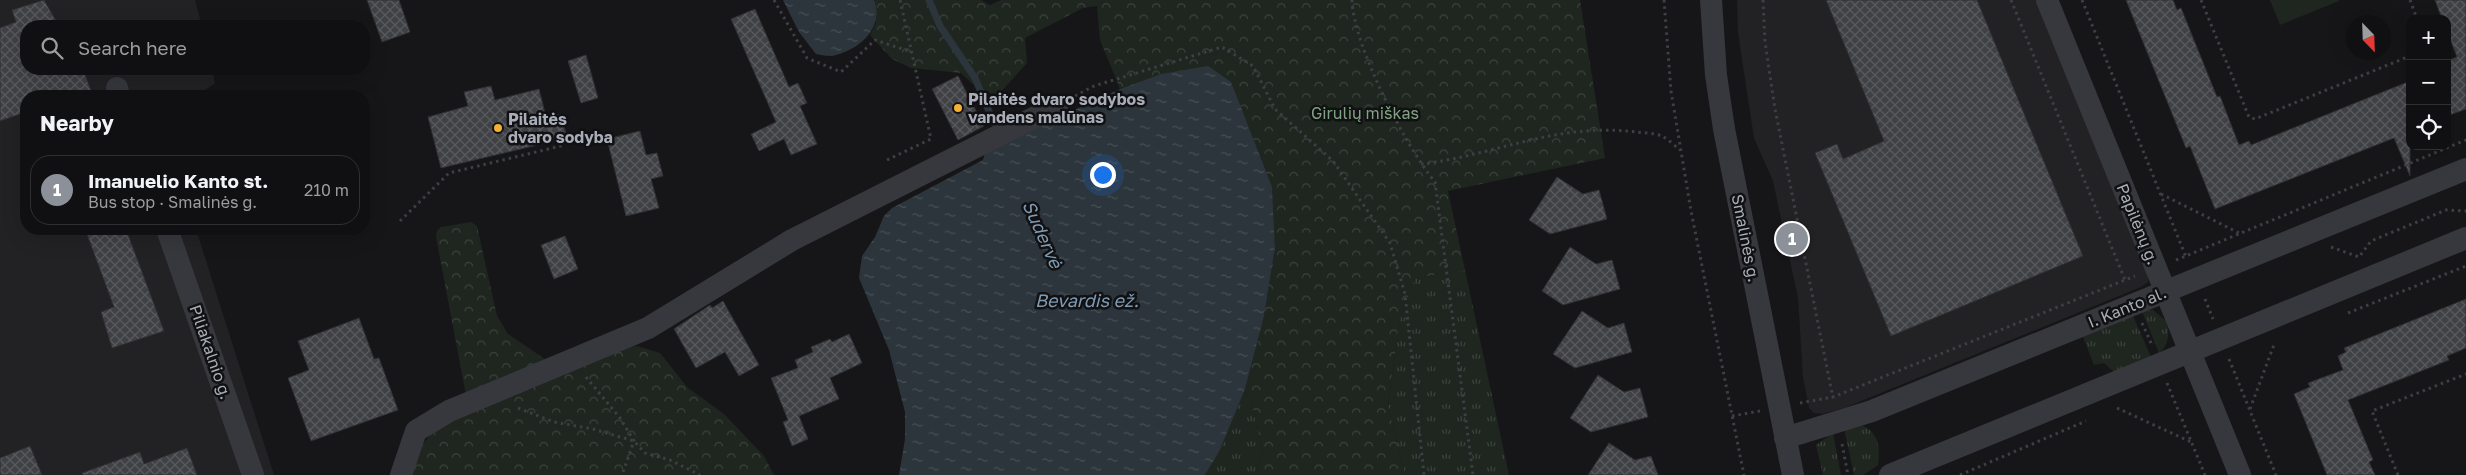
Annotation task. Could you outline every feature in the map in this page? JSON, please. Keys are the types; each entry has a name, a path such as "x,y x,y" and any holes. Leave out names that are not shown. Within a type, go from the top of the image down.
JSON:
{"street":[{"name":"Smalinės g.","path":"1711,0 1715,67 1724,129 1792,475"},
{"name":"Papilėnų g.","path":"2047,0 2240,475"},
{"path":"401,475 416,431 449,411 648,328 792,240 1057,106"},
{"name":"I. Kanto al.","path":"1785,438 1872,410 2466,169"},
{"name":"Piliakalnio g.","path":"169,235 253,475"},
{"path":"1890,475 2220,337 2466,238"}],"path":[{"path":"774,0 807,58 841,72 875,40 913,52"},
{"path":"888,160 931,139 900,0"},
{"path":"1352,0 1352,16 1381,90 1420,164 1435,182 1474,475"},
{"path":"1664,0 1671,91 1681,151 1744,475"},
{"path":"1763,0 1765,42 1775,109 1848,475"},
{"path":"2011,0 2205,475"},
{"path":"2082,0 2276,475"},
{"path":"2201,0 2248,117 2255,119 2406,58"},
{"path":"2410,0 2416,15"},
{"path":"1094,86 1222,47 1252,66 1275,109 1333,161 1390,243 1405,294 1424,475"},
{"path":"1420,164 1452,160 1521,141 1576,130 1620,130 1662,136 1681,151"},
{"path":"1732,416 1833,397 2185,256 2466,140"},
{"path":"400,221 450,173 565,145"},
{"path":"2160,194 2239,234"},
{"path":"2322,227 2332,249 2359,257 2371,241 2446,210 2466,211"},
{"path":"2250,409 2275,342"},
{"path":"572,360 620,418 634,441 645,453 670,460 700,475"},
{"path":"2398,475 2372,411 2466,374"},
{"path":"491,394 516,407 554,422 593,429 634,441"},
{"path":"2117,408 2192,442"},
{"path":"622,475 634,441"}],"shaded area":[{"path":"0,0 195,0 200,20 20,20 20,75 213,75 215,83 205,90 20,90 20,235 198,235 274,475 0,475"},
{"path":"1737,0 2037,0 2148,274 2148,282 2141,287 1844,408 1823,414 1814,413 1809,408 1803,377 1798,298 1773,181 1754,138 1738,33"}],"green space":[{"name":"Girulių miškas","path":"874,0 981,0 990,5 1001,0 1580,0 1605,158 1448,191 1465,270 1415,278 1399,323 1388,406 1405,475 1254,475 1263,452 1253,408 1245,389 1264,316 1275,248 1272,187 1161,74 1120,89 1100,40 1097,6 1083,8 1025,38 1027,63 998,95 978,87 961,73 911,68 892,59 870,35 876,23"},
{"path":"2270,0 2338,0 2339,1 2280,25"},
{"path":"471,222 477,226 497,316 508,334 564,372 623,348 637,346 660,353 688,388 724,414 764,456 774,475 411,475 419,449 431,434 469,411 436,237 437,231 441,227"},
{"path":"1465,270 1509,475 1405,475 1388,406 1399,323 1415,278"},
{"path":"2141,309 2153,310 2166,321 2168,338 2165,346 2159,353"},
{"path":"2131,311 2151,357 2114,372 2104,363 2094,365 2081,332"},
{"path":"1245,389 1253,408 1263,452 1254,475 1204,475 1220,450"},
{"path":"1856,424 1869,429 1873,433 1879,451 1878,465 1863,475 1854,475 1844,428"},
{"path":"1833,433 1841,475 1823,475 1816,445"}],"water":[{"path":"783,0 874,0 876,20 867,37 851,49 832,56 816,54 799,32"},
{"name":"Bevardis ež.","path":"1208,66 1231,82 1272,187 1275,248 1264,316 1245,389 1220,450 1206,473 1204,475 899,475 905,439 905,412 889,350 859,278 862,256 875,237 884,216 892,208 983,160 985,153 1003,143 1120,89 1161,74"}],"building":[{"path":"44,0 56,20 20,20 20,75 85,75 91,90 20,90 20,114 0,121 0,28 16,22 12,10"},
{"path":"367,0 399,0 410,32 382,42"},
{"path":"1826,0 1977,0 2083,256 1891,336 1815,153 1837,144 1843,159 1884,141"},
{"path":"2126,0 2173,0 2177,10 2181,8 2217,97 2220,96 2239,145 2249,141 2251,145 2406,83 2406,150 2410,150 2410,176 2394,138 2215,209 2190,146 2186,148"},
{"path":"2435,0 2466,0 2466,109 2451,115 2451,59 2457,57 2451,41 2451,15 2441,15"},
{"path":"755,9 789,87 798,83 807,103 800,106 817,144 791,155 784,139 759,151 751,134 776,122 731,19"},
{"path":"586,55 598,98 581,103 568,61"},
{"name":"Pilaitės dvaro sodybos vandens malūnas","path":"958,76 984,126 958,140 932,89"},
{"name":"Pilaitės dvaro sodyba","path":"491,86 495,100 539,89 546,117 561,114 567,138 441,168 428,117 468,106 464,92"},
{"path":"640,131 646,155 657,153 663,176 651,179 659,208 626,216 607,139"},
{"path":"1557,177 1583,194 1599,190 1607,219 1550,234 1529,220"},
{"path":"87,235 128,235 164,331 112,348 101,312 114,307"},
{"path":"565,236 578,269 554,279 541,245"},
{"path":"1570,247 1596,264 1612,260 1620,289 1563,305 1542,291"},
{"path":"2466,299 2466,348 2447,356 2449,360 2348,400 2373,460 2369,462 2375,475 2327,475 2294,394 2310,387 2308,383 2343,370 2338,356 2346,352 2344,348"},
{"path":"723,301 759,365 739,376 725,352 696,368 674,329 710,305 712,308"},
{"path":"1582,311 1608,328 1624,323 1632,352 1575,368 1553,354"},
{"path":"359,318 374,359 379,358 398,410 311,441 288,378 309,370 298,341"},
{"path":"849,334 862,363 830,378 839,399 799,416 808,439 792,446 783,422 788,420 771,378 798,368 795,360 813,352 811,347 830,339 832,342"},
{"path":"1598,375 1624,392 1640,388 1648,417 1591,432 1570,418"},
{"path":"1609,443 1635,460 1651,456 1658,475 1588,475"},
{"path":"30,446 42,475 0,475 0,458"},
{"path":"187,448 197,475 83,475 82,473 140,452 144,464"}],"waterway":[{"name":"Sudervė","path":"929,0 940,26 975,78 994,123"}],"place":[{"name":"Pilaitės dvaro sodybos vandens malūnas","path":"958,108"},
{"name":"Pilaitės dvaro sodyba","path":"498,128"},
{"name":"Imanuelio Kanto st.","path":"1792,239"}]}
